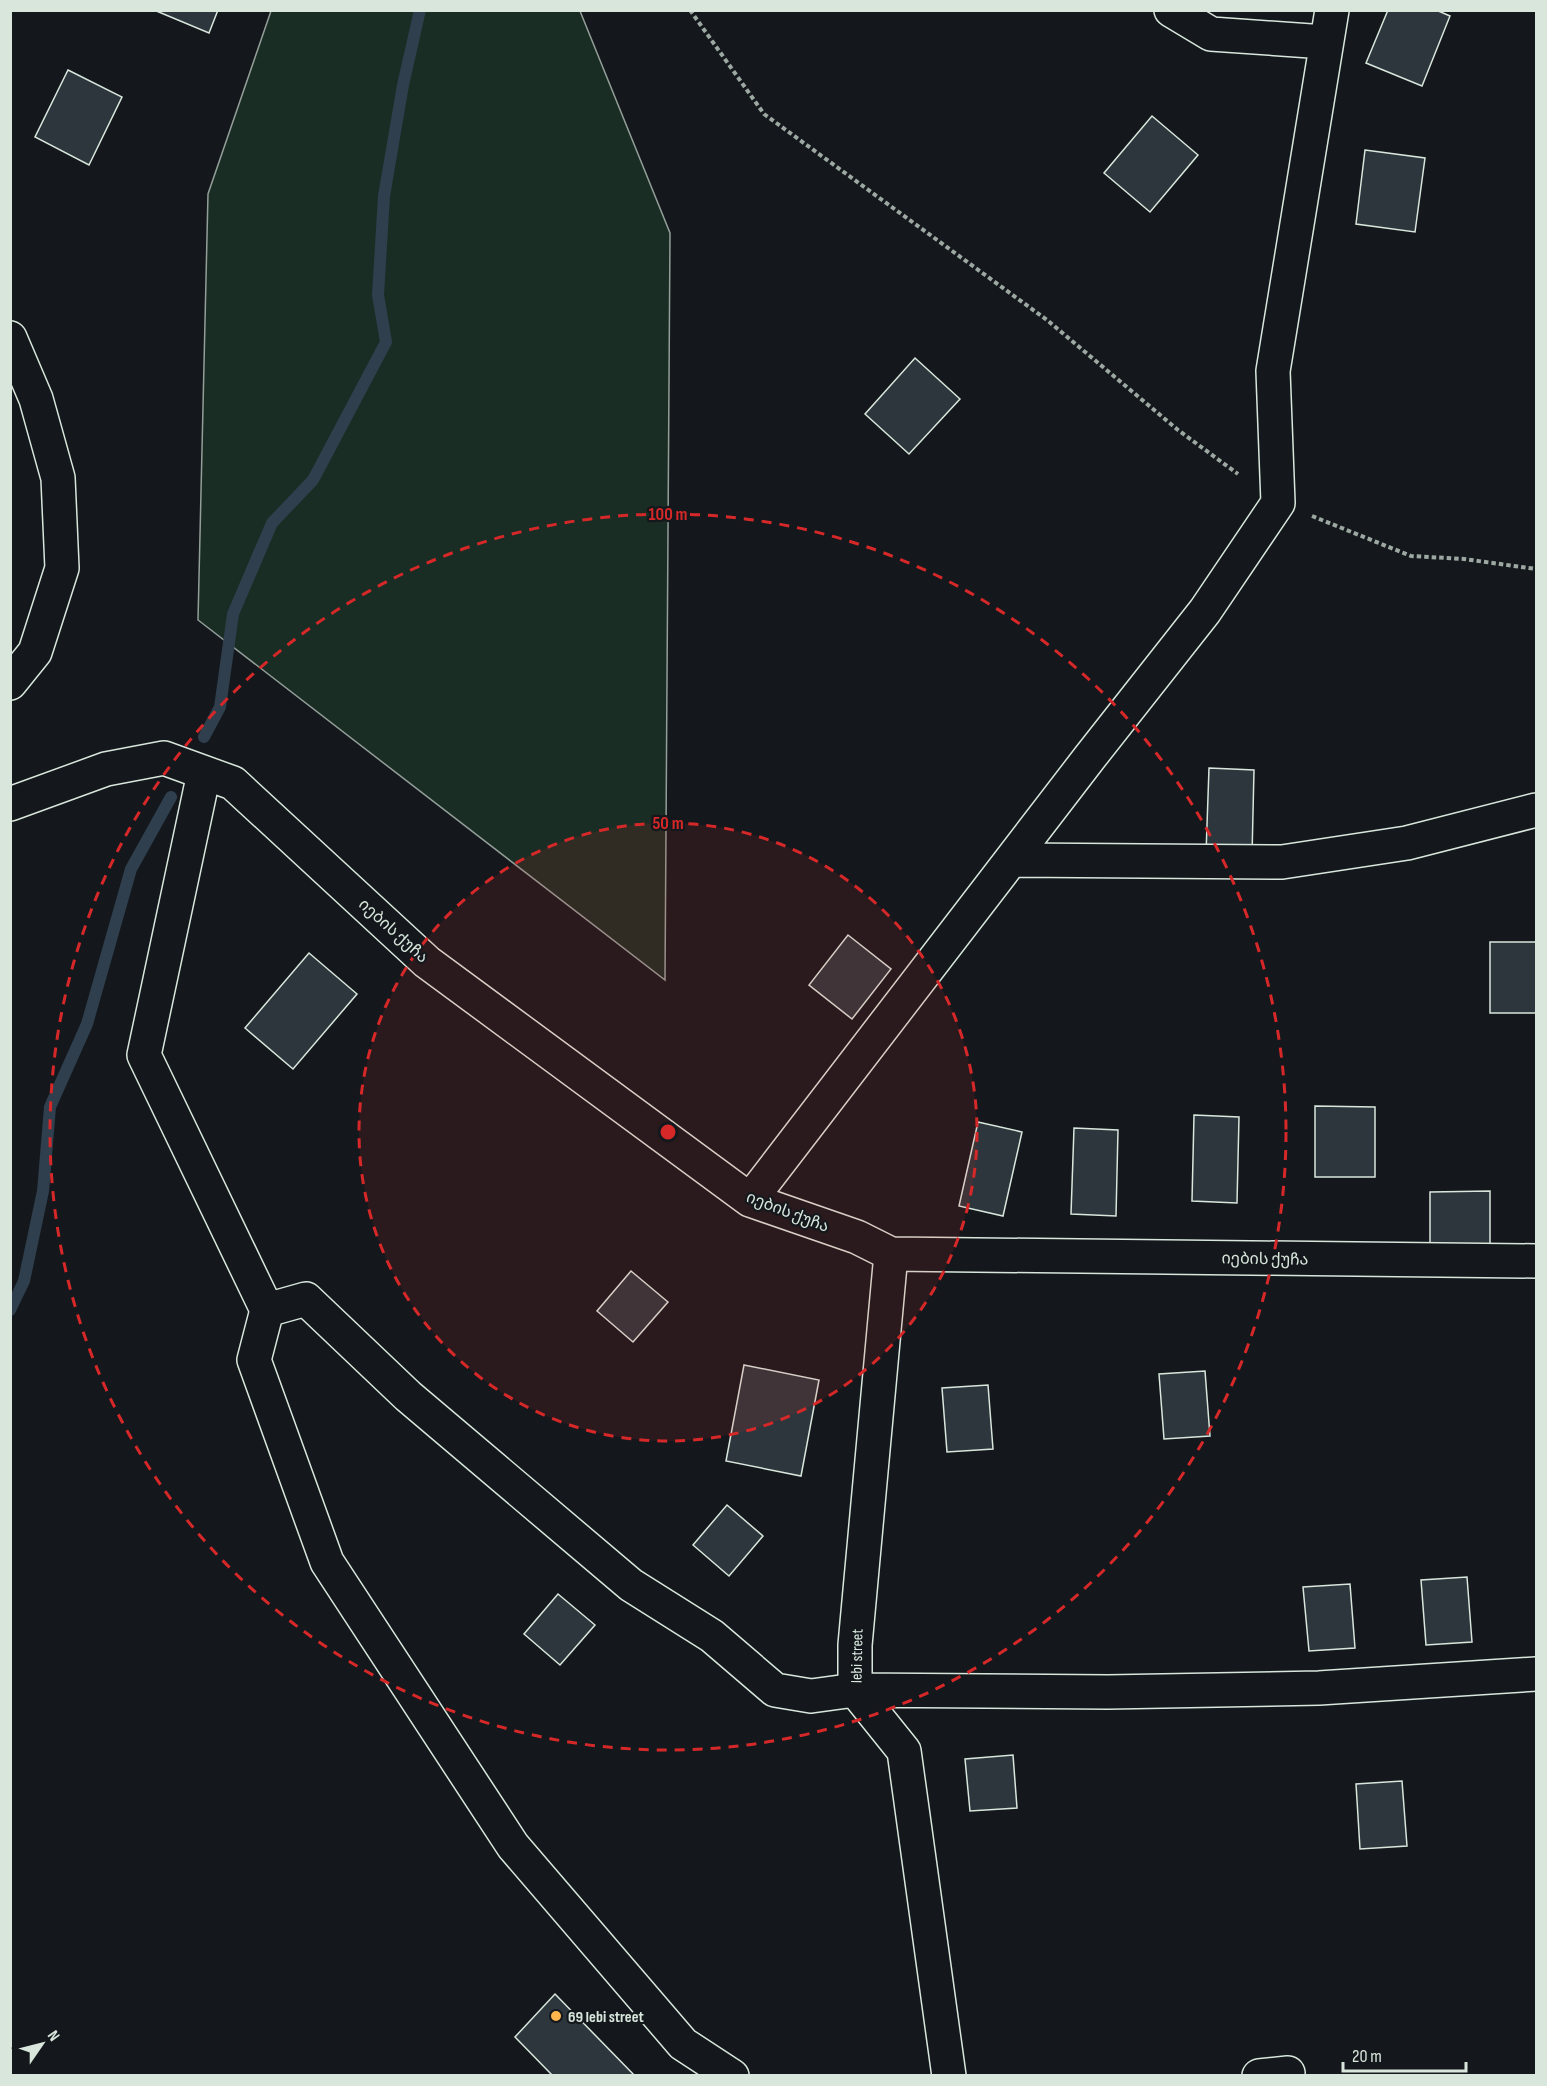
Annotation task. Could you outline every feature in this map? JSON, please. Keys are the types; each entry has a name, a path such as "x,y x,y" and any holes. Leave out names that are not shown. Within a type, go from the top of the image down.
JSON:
{"street":[{"path":"750,1200 1013,860 1089,757 1205,611 1278,503 1273,371 1328,26 1211,34 1171,10"},
{"path":"10,338 23,395 58,478 62,568 35,652 10,683"},
{"name":"იების ქუჩა","path":"10,804 106,769 164,758 233,783 428,962 750,1200 857,1237 891,1254 1536,1262"},
{"path":"204,773 144,1055 267,1310 254,1360 327,1562 513,1846 683,2044 732,2076"},
{"path":"1013,860 1281,862 1407,843 1536,810"},
{"name":"Iebi street","path":"891,1254 855,1645 855,1690 904,1750 949,2076"},
{"path":"267,1310 306,1299 408,1396 622,1578 712,1636 775,1690 811,1696 855,1690 1108,1692 1318,1688 1536,1674"}],"path":[{"path":"690,10 764,114 1047,320 1179,430 1278,503 1412,556 1464,559 1536,569"}],"green space":[{"path":"271,11 580,11 670,233 665,980 198,620 208,194"}],"building":[{"path":"154,10 218,10 209,33"},
{"path":"1388,10 1436,10 1450,16 1422,86 1366,63"},
{"path":"68,70 122,97 89,165 35,137"},
{"path":"1152,116 1198,155 1150,212 1104,173"},
{"path":"1365,150 1425,158 1415,232 1356,224"},
{"path":"915,358 960,399 909,454 865,414"},
{"path":"1209,768 1254,770 1252,856 1206,854"},
{"path":"848,935 891,969 852,1019 809,985"},
{"path":"1490,942 1536,942 1536,1013 1490,1013"},
{"path":"309,953 357,994 293,1069 245,1028"},
{"path":"1315,1106 1375,1107 1375,1177 1315,1177"},
{"path":"1194,1115 1239,1117 1237,1203 1192,1201"},
{"path":"978,1122 1022,1132 1003,1216 959,1206"},
{"path":"1074,1128 1118,1130 1116,1216 1071,1214"},
{"path":"1490,1191 1490,1262 1430,1262 1430,1192"},
{"path":"631,1271 668,1302 633,1342 597,1311"},
{"path":"744,1365 819,1380 801,1476 726,1461"},
{"path":"1205,1371 1210,1436 1164,1439 1159,1374"},
{"path":"988,1385 993,1449 947,1452 942,1388"},
{"path":"727,1505 763,1536 729,1576 693,1545"},
{"path":"1467,1577 1472,1642 1426,1645 1421,1580"},
{"path":"1350,1584 1355,1648 1309,1651 1303,1587"},
{"path":"558,1594 595,1625 560,1665 524,1634"},
{"path":"1013,1755 1017,1808 970,1811 965,1759"},
{"path":"1402,1781 1407,1846 1360,1849 1356,1784"},
{"name":"69 Iebi street","path":"555,1994 635,2076 553,2076 515,2037"}],"waterway":[{"path":"204,737 220,707 233,614 272,523 313,480 386,342 378,295 384,196 403,85 420,10"},
{"path":"10,1310 24,1281 43,1191 50,1107 87,1024 131,869 171,797"}],"place":[{"name":"69 Iebi street","path":"556,2016"}]}
